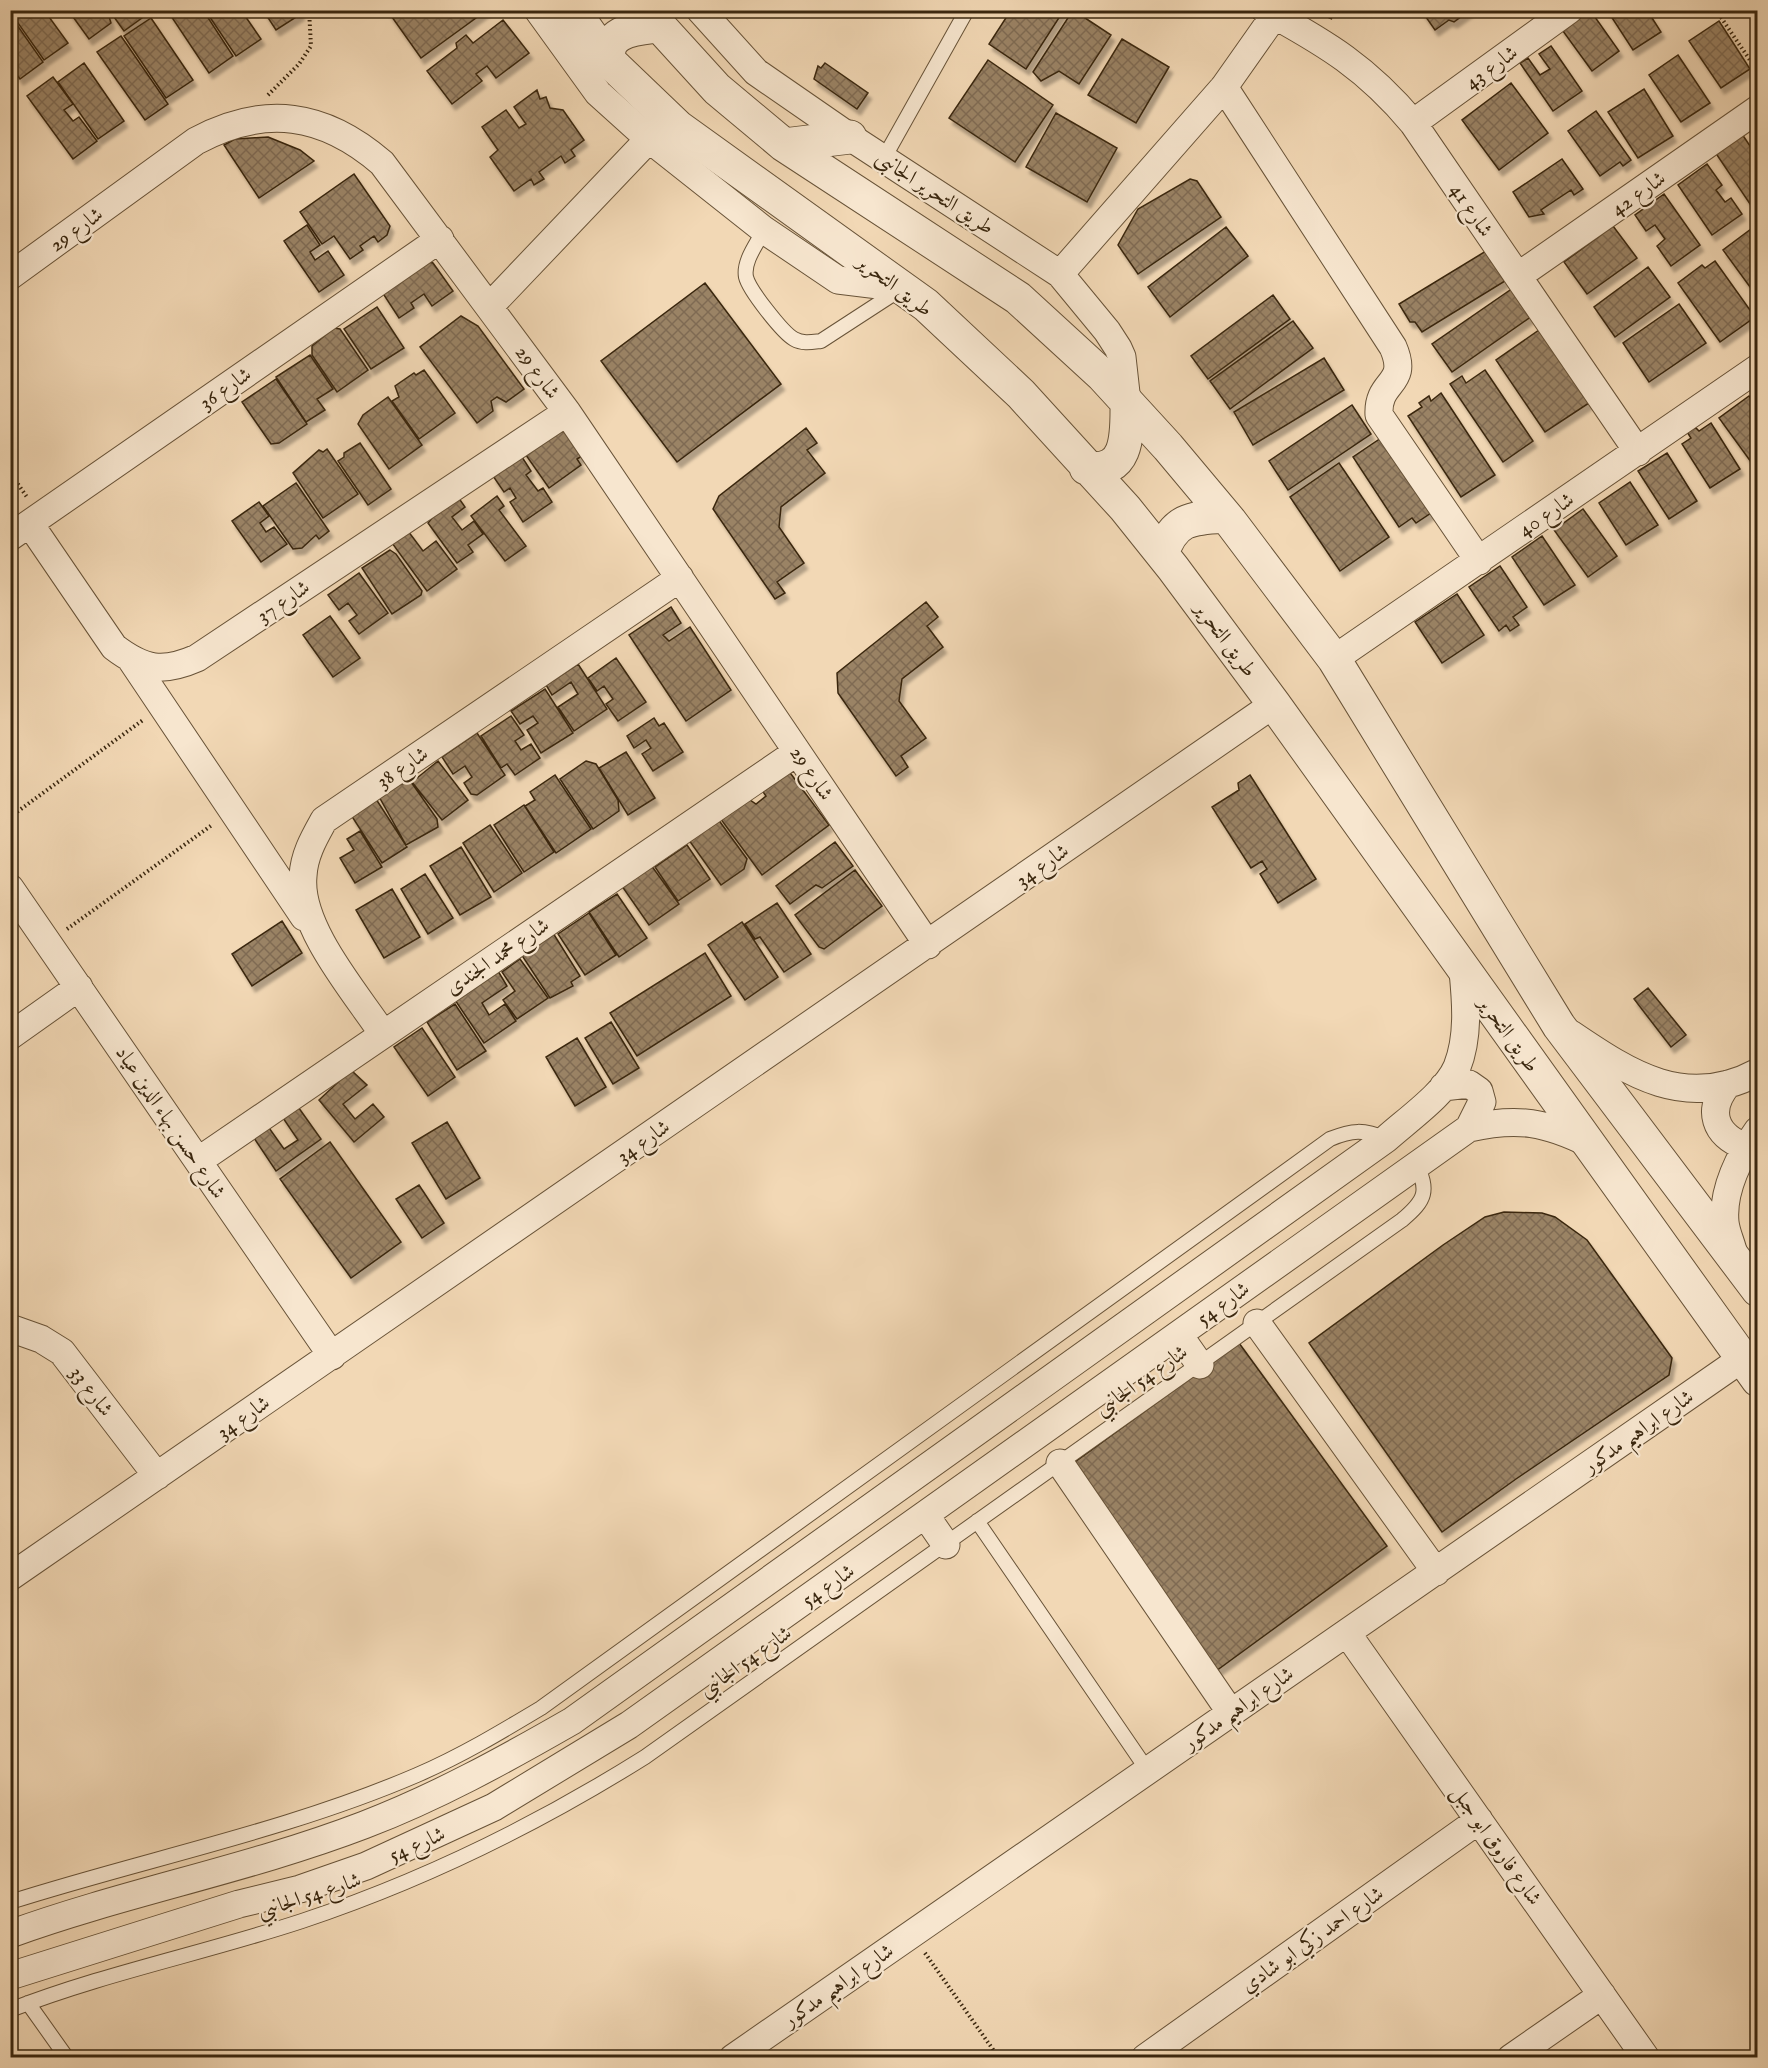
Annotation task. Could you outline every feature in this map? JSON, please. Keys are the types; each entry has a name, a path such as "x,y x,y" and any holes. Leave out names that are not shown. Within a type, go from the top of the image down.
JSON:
{"street":[{"path":"538,10 598,93 649,140 764,230 838,280 903,288"},
{"name":"طريق التحرير","path":"573,10 609,61 678,126 926,305 1021,394 1086,468 1125,508 1274,704 1750,1369"},
{"name":"طريق التحرير الجانبى","path":"700,10 756,72 850,137 1060,274 1107,331 1118,348 1122,357 1127,402"},
{"name":"شارع 43","path":"1413,123 1569,10"},
{"path":"1060,274 1224,87 1270,13"},
{"name":"شارع 41","path":"1270,13 1354,63 1386,91 1413,123 1638,452"},
{"path":"609,61 609,47 618,34 651,18 717,89 784,145 1018,298 1094,367 1127,402 1225,516 1334,658 1559,1026 1758,1290"},
{"path":"1224,87 1394,347 1399,369 1393,382 1382,392 1378,401 1379,415 1479,561"},
{"name":"شارع 42","path":"1518,276 1758,109"},
{"name":"شارع 29","path":"10,276 196,141 218,129 242,121 273,117 303,120 332,128 359,143 382,163 440,238 567,412 928,945"},
{"path":"784,145 850,137"},
{"path":"490,306 649,140"},
{"name":"شارع 36","path":"20,531 440,238"},
{"name":"شارع 40","path":"1334,658 1758,368"},
{"path":"1086,468 1098,470 1108,466 1123,451 1127,441 1127,402"},
{"name":"شارع 37","path":"20,531 114,647 132,661 154,668 177,667 197,658 567,412"},
{"path":"1162,554 1169,537 1184,522 1193,518 1225,516"},
{"name":"شارع 38","path":"383,1034 317,935 305,907 303,876 309,847 324,820 680,578"},
{"path":"132,661 317,935"},
{"name":"شارع 34","path":"10,1577 1274,704"},
{"name":"شارع محمد الجندى","path":"198,1161 797,752"},
{"name":"شارع حسن بهاء الدين عياد","path":"10,888 332,1356"},
{"name":"شارع 54","path":"10,1934 364,1826 424,1800 503,1760 572,1721 1386,1139 1443,1087 1456,1068 1464,1037 1467,1005 1463,971"},
{"path":"10,1036 79,987"},
{"path":"1559,1026 1621,1068 1650,1081 1682,1087 1728,1083 1758,1072"},
{"path":"1728,1083 1717,1102 1718,1124 1722,1134 1752,1138 1730,1186 1725,1222 1736,1258"},
{"path":"1443,1087 1469,1084 1479,1091 1482,1102 1469,1128"},
{"name":"شارع 54","path":"10,1976 239,1904 300,1889 366,1866 494,1807 629,1725 926,1516 1416,1163 1469,1128 1500,1121 1532,1122 1562,1130 1590,1144"},
{"path":"1257,1323 1436,1572"},
{"name":"شارع 33","path":"10,1328 41,1338 62,1352 157,1476"},
{"path":"1179,1335 1200,1365"},
{"name":"شارع ابراهيم مدكور","path":"733,2058 1436,1572 1750,1369"},
{"path":"1060,1463 1232,1713"},
{"path":"926,1516 946,1545"},
{"name":"شارع فاروق ابو جبل","path":"1347,1633 1646,2058"},
{"name":"شارع احمد زكي ابو شادي","path":"1145,2058 1479,1820"},
{"path":"221,1871 218,1877 218,1890 226,1900 239,1904"},
{"path":"132,1897 145,1902 152,1914 152,1921 146,1934"},
{"path":"1511,2058 1602,1995"}],"lane":[{"path":"884,158 967,10"},
{"path":"764,230 747,264 746,277 752,291 793,338 806,343 821,341 903,288"},
{"path":"10,1902 354,1800 419,1774 481,1744 541,1708 1330,1139 1347,1132 1366,1130 1386,1139"},
{"name":"شارع 54 الجانبي","path":"10,2010 111,1975 320,1915 443,1868 512,1835 645,1758 1200,1365 1420,1206 1425,1184 1416,1163"},
{"path":"977,1521 1148,1771"},
{"path":"28,2003 67,2058"}],"path":[{"path":"242,121 299,64 311,46 309,10"},
{"path":"1716,10 1758,72"},
{"path":"10,818 162,706"},
{"path":"48,943 232,810"},
{"path":"911,1934 999,2058"}],"building":[{"path":"20,10 44,10 68,43 44,60 13,16"},
{"path":"68,10 107,10 111,23 89,39"},
{"path":"109,10 142,10 146,15 124,31"},
{"path":"167,10 203,10 233,56 209,73"},
{"path":"205,10 241,10 261,39 236,56"},
{"path":"263,10 299,10 301,14 276,30"},
{"path":"387,10 487,10 421,58"},
{"path":"1011,10 1064,10 1026,69 989,44"},
{"path":"1073,10 1111,35 1079,84 1059,71 1041,81 1033,72"},
{"path":"1421,10 1469,11 1454,22 1449,20 1435,30"},
{"path":"1582,10 1590,10 1619,51 1592,71 1560,27"},
{"path":"1607,10 1647,10 1661,32 1633,50"},
{"path":"10,15 43,62 20,79 10,66"},
{"path":"151,18 193,80 166,98 124,36"},
{"path":"503,20 529,53 496,78 487,66 476,74 482,81 452,104 427,71 457,48 456,43 466,35 473,43"},
{"path":"1719,21 1750,69 1721,88 1689,41"},
{"path":"121,36 168,104 145,120 97,52"},
{"path":"1122,39 1169,67 1136,123 1088,95"},
{"path":"1551,46 1582,91 1553,111 1520,63 1528,58 1540,75 1550,69 1539,54"},
{"path":"1678,55 1710,103 1681,122 1649,75"},
{"path":"988,60 1053,105 1015,162 949,118"},
{"path":"84,63 124,121 98,139 58,82"},
{"path":"825,63 868,93 857,109 814,79 818,66 821,68"},
{"path":"53,77 73,104 64,110 73,121 79,117 97,141 73,159 27,96"},
{"path":"1511,83 1548,133 1499,170 1462,120"},
{"path":"1644,89 1673,136 1638,158 1608,112"},
{"path":"537,90 540,99 546,97 550,108 563,110 584,140 571,150 575,156 565,163 561,156 539,172 544,179 534,185 531,179 514,191 490,157 498,150 482,127 506,110 519,128 526,124 514,107"},
{"path":"1596,111 1631,160 1623,166 1620,162 1600,176 1568,131"},
{"path":"1056,113 1117,148 1087,202 1026,167"},
{"path":"1742,134 1758,158 1758,198 1750,204 1715,152"},
{"path":"268,137 300,150 314,161 259,198 224,145 235,139"},
{"path":"1562,159 1583,189 1574,195 1571,190 1541,210 1544,214 1529,217 1513,192"},
{"path":"1707,164 1722,185 1716,190 1725,202 1731,198 1742,214 1712,235 1678,185"},
{"path":"354,174 390,226 387,235 378,242 374,236 360,246 363,250 350,259 334,236 322,244 300,212"},
{"path":"1190,179 1197,181 1221,217 1138,274 1118,245 1138,209"},
{"path":"1664,194 1700,245 1671,266 1657,246 1665,239 1655,225 1646,231 1635,215"},
{"path":"307,225 320,245 310,252 315,260 328,251 344,275 319,292 284,241"},
{"path":"1613,226 1637,258 1587,294 1564,262"},
{"path":"1226,227 1248,256 1170,317 1148,287"},
{"path":"1751,229 1758,238 1758,298 1723,250"},
{"path":"1486,251 1505,281 1422,332 1415,322 1410,322 1399,304"},
{"path":"421,260 433,263 453,291 432,306 424,294 411,303 414,308 399,318 382,292"},
{"path":"1715,261 1755,317 1720,342 1678,283 1702,265 1705,268"},
{"path":"1648,267 1670,297 1615,337 1594,307"},
{"path":"705,283 781,384 677,462 601,361"},
{"path":"1513,288 1532,316 1452,372 1432,344"},
{"path":"1273,295 1290,319 1208,379 1191,356"},
{"path":"1679,304 1706,343 1649,382 1623,343"},
{"path":"377,307 404,348 371,369 344,329"},
{"path":"461,316 478,326 524,389 506,402 497,397 491,401 493,411 477,423 420,347"},
{"path":"1293,321 1313,348 1230,409 1210,381"},
{"path":"334,328 340,329 368,370 337,392 312,355 312,346"},
{"path":"1539,330 1589,403 1545,432 1496,360"},
{"path":"310,355 333,389 317,399 325,410 306,422 276,377"},
{"path":"1324,358 1344,390 1253,445 1234,412"},
{"path":"424,370 455,413 419,439 392,401 399,397 395,386 414,373 416,375"},
{"path":"1485,370 1533,441 1503,462 1450,384 1462,376 1466,383"},
{"path":"276,379 307,424 279,443 271,444 242,402"},
{"path":"1441,393 1495,475 1461,497 1408,416 1422,407 1419,403 1429,396 1431,401"},
{"path":"1749,396 1758,408 1758,457 1751,462 1719,418"},
{"path":"388,397 422,445 389,469 358,424 363,415"},
{"path":"1352,405 1371,434 1288,490 1269,461"},
{"path":"558,422 582,456 577,459 581,465 549,488 521,448"},
{"path":"1711,423 1740,469 1710,488 1682,444 1691,438 1687,432 1695,427 1699,431"},
{"path":"806,428 817,443 807,450 825,473 781,507 779,527 804,563 777,582 785,593 775,599 713,509 719,496"},
{"path":"1384,436 1434,511 1416,523 1412,518 1399,527 1353,457"},
{"path":"360,443 391,489 368,505 338,461 344,457 344,453"},
{"path":"327,449 358,494 323,518 293,473 319,450 323,452"},
{"path":"1667,453 1697,501 1669,519 1638,471"},
{"path":"522,457 531,471 526,475 538,491 543,488 552,502 523,522 510,502 516,498 510,488 504,492 493,476"},
{"path":"1339,463 1389,537 1340,571 1290,497"},
{"path":"1630,482 1658,525 1626,545 1599,503"},
{"path":"296,483 329,531 319,539 316,535 302,548 293,549 263,506"},
{"path":"497,496 504,506 499,510 526,546 505,561 471,516"},
{"path":"458,497 465,507 452,517 462,530 474,521 483,534 468,545 473,552 457,563 428,523 437,512"},
{"path":"259,502 269,516 260,523 266,532 274,527 287,544 261,562 232,521"},
{"path":"1583,509 1617,556 1588,577 1554,530"},
{"path":"408,531 423,551 436,541 457,569 427,591 392,543"},
{"path":"1542,536 1575,585 1544,605 1512,557"},
{"path":"390,550 396,554 422,591 421,595 392,614 362,568"},
{"path":"1500,566 1527,607 1513,617 1519,625 1510,631 1506,625 1499,631 1469,587"},
{"path":"359,573 388,613 359,634 349,621 357,615 348,603 339,610 328,595"},
{"path":"1457,594 1484,635 1442,663 1415,622"},
{"path":"926,602 938,617 927,626 943,647 902,679 899,701 926,738 901,756 908,767 896,776 838,693 837,673"},
{"path":"671,607 681,623 663,635 669,641 690,627 731,690 686,721 629,635"},
{"path":"330,616 360,658 333,677 303,635"},
{"path":"616,658 646,702 618,721 606,704 613,699 604,686 597,691 588,678"},
{"path":"578,664 607,709 574,731 558,707 578,694 571,682 552,695 546,685"},
{"path":"545,689 573,733 541,753 527,730 538,723 533,716 520,724 511,711"},
{"path":"511,716 524,735 515,741 521,750 531,744 540,758 515,775 507,764 501,768 481,736"},
{"path":"654,718 659,726 664,723 683,752 653,771 642,754 651,748 646,740 634,748 627,736"},
{"path":"477,733 505,775 477,795 471,794 464,783 472,777 465,766 453,774 442,757"},
{"path":"626,752 655,798 628,815 599,768"},
{"path":"438,761 468,800 442,820 412,782"},
{"path":"586,761 596,764 618,800 619,811 593,829 560,779"},
{"path":"788,770 829,825 762,875 720,818 747,798 756,804 766,796 761,789"},
{"path":"555,775 591,829 556,853 525,806 535,800 530,792"},
{"path":"1250,775 1316,879 1278,903 1260,874 1267,869 1262,861 1251,868 1212,807 1239,790 1238,783"},
{"path":"409,779 437,819 438,827 406,845 377,793 395,782 402,784"},
{"path":"376,799 407,847 382,863 351,815"},
{"path":"524,805 554,852 524,872 494,825"},
{"path":"715,815 747,859 744,869 721,885 686,836"},
{"path":"490,825 522,873 494,892 463,843"},
{"path":"360,831 382,867 355,883 340,858 354,850 347,839"},
{"path":"835,842 853,866 822,888 816,885 790,904 776,886"},
{"path":"687,845 710,879 678,901 655,867"},
{"path":"461,847 491,897 460,915 430,866"},
{"path":"646,858 679,904 649,925 617,879"},
{"path":"855,870 882,906 824,949 819,947 795,915"},
{"path":"425,874 453,918 428,934 401,889"},
{"path":"392,889 420,937 384,958 356,910"},
{"path":"617,894 647,938 619,957 589,912"},
{"path":"777,903 811,954 784,972 760,937 755,939 745,924"},
{"path":"589,913 616,955 585,975 558,934"},
{"path":"282,921 302,953 252,986 232,954"},
{"path":"742,922 778,977 745,1000 708,945"},
{"path":"553,933 580,976 571,982 573,986 550,998 521,954"},
{"path":"705,953 731,996 637,1056 610,1013"},
{"path":"520,959 548,998 517,1019 503,1000 515,991 502,972"},
{"path":"498,971 507,986 482,1003 489,1015 505,1004 516,1021 484,1043 455,1000"},
{"path":"1648,988 1686,1035 1671,1047 1634,999"},
{"path":"455,1004 486,1051 457,1070 427,1022"},
{"path":"611,1022 639,1068 613,1084 585,1038"},
{"path":"422,1028 455,1077 428,1096 394,1047"},
{"path":"577,1038 606,1087 575,1106 546,1057"},
{"path":"351,1070 367,1085 343,1104 355,1119 373,1104 384,1117 354,1142 319,1100"},
{"path":"296,1104 321,1139 276,1171 252,1135 267,1125 284,1149 298,1140 281,1115"},
{"path":"447,1122 480,1178 446,1199 412,1143"},
{"path":"330,1142 401,1242 351,1278 280,1179"},
{"path":"419,1185 444,1223 422,1238 396,1199"},
{"path":"1504,1212 1542,1213 1555,1217 1587,1240 1672,1358 1669,1375 1442,1532 1309,1343 1443,1245 1485,1217"},
{"path":"1239,1343 1387,1546 1216,1671 1068,1467"}]}
